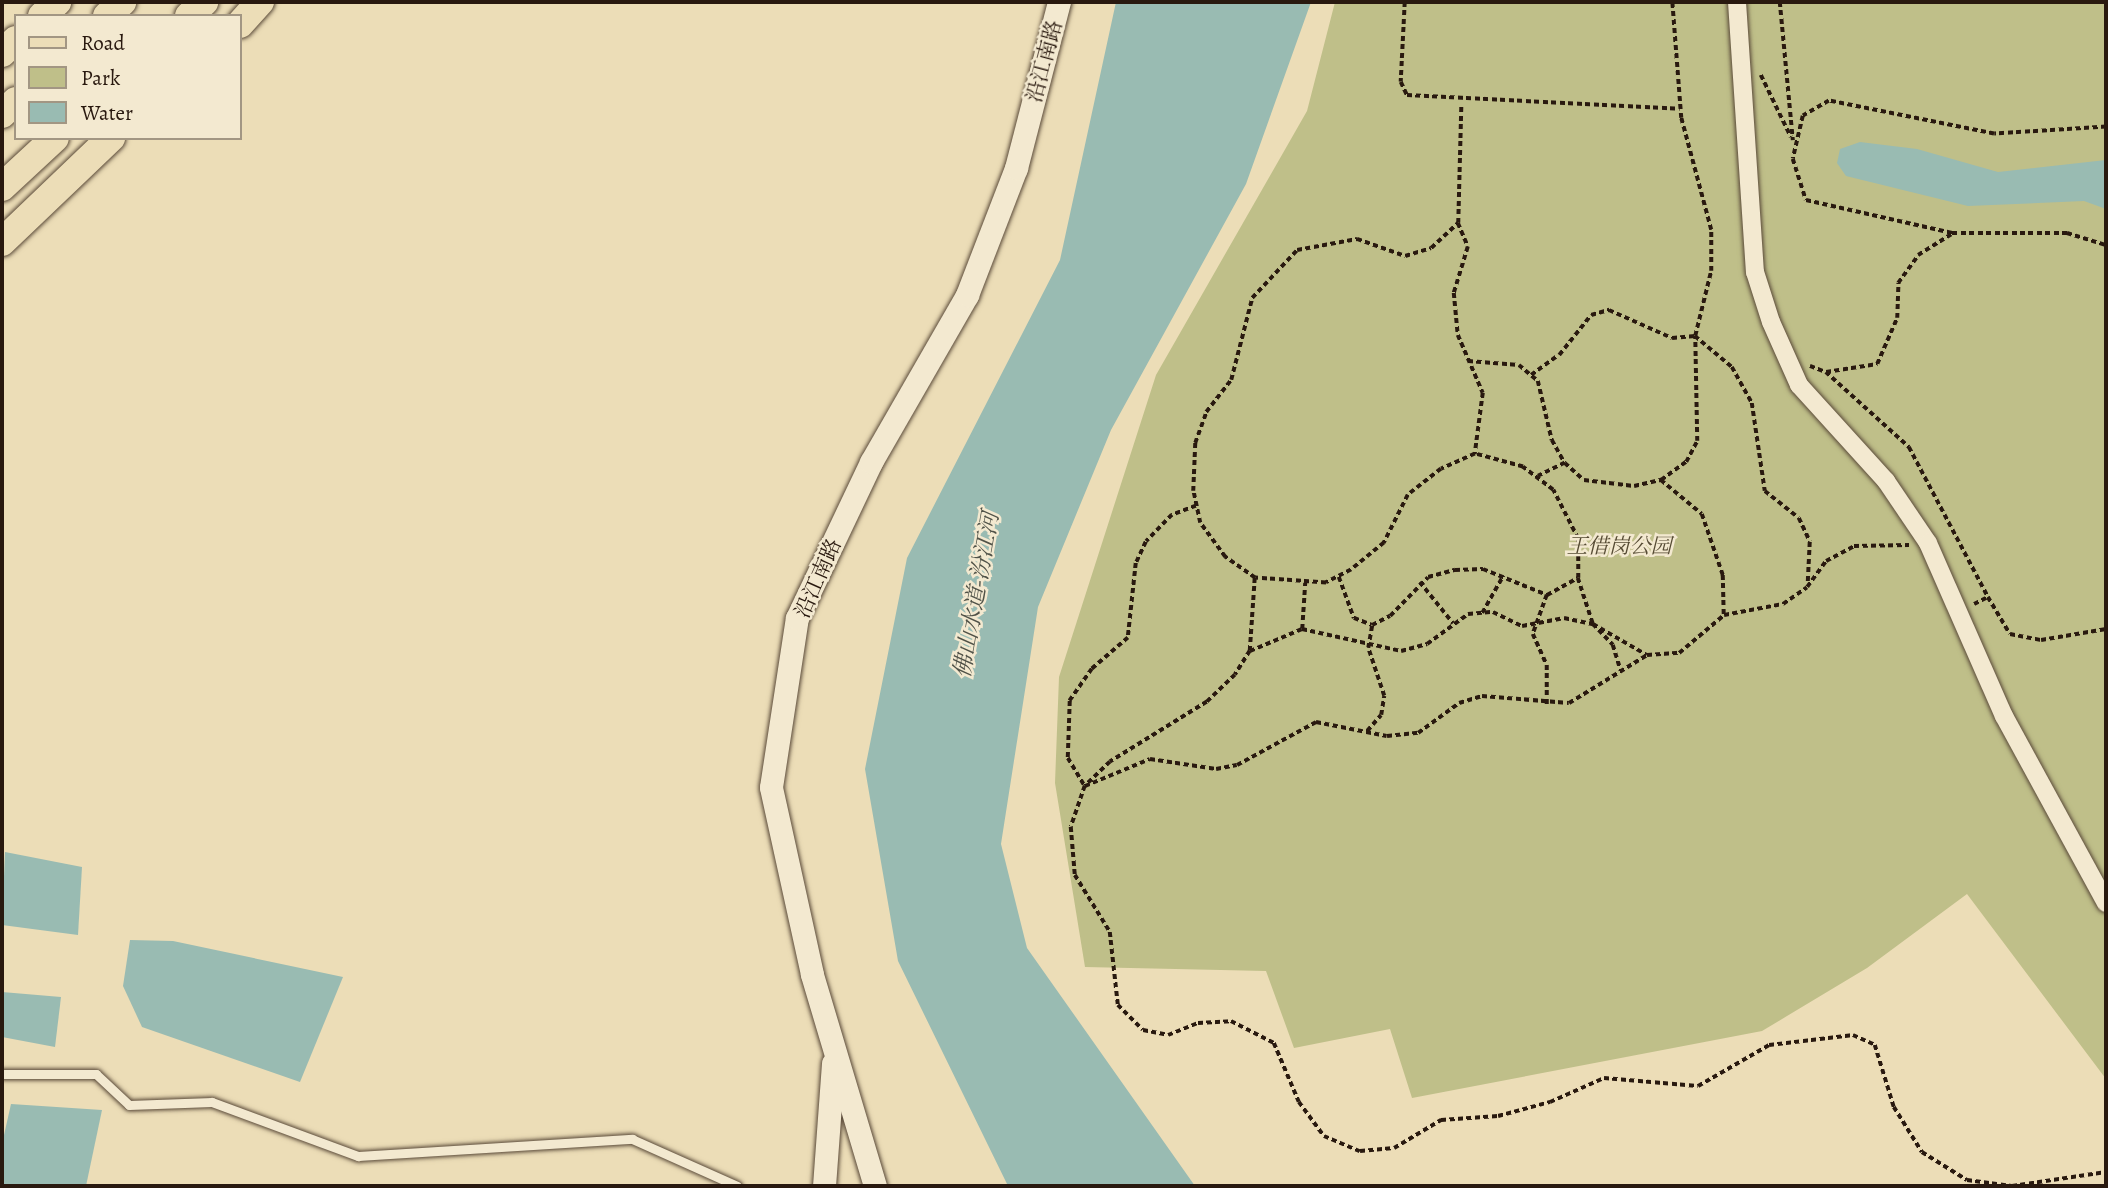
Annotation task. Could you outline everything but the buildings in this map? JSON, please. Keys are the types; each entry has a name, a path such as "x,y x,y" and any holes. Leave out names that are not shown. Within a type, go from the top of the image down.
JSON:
{"main road":[{"path":"44,14 57,2"},
{"path":"191,14 204,2"},
{"path":"242,22 260,2"},
{"path":"2,187 53,140"},
{"path":"2,242 109,140"}],"street":[{"name":"沿江南路","path":"875,1186 834,1050 771,787 797,618 871,462 967,295 1016,168 1059,2"},
{"path":"1738,2 1744,48 1755,272 1799,385 1886,481 1933,555 2004,716 2106,903"},
{"path":"824,1186 834,1050"}],"lane":[{"path":"2,1073 96,1074 130,1105 212,1102 358,1156 632,1139 737,1186"}],"path":[{"path":"1405,2 1401,82 1407,95 1680,109"},
{"path":"1468,361 1494,359 1531,375 1565,463 1584,480 1607,485 1661,480 1686,462 1697,441 1695,336 1712,271 1710,230 1680,109 1672,2"},
{"path":"1780,2 1793,142 1806,200 1952,233 2067,233 2106,245"},
{"path":"1744,48 1793,142"},
{"path":"1793,142 1803,116 1829,101 1994,134 2106,127"},
{"path":"1461,105 1458,223 1468,247 1454,293 1468,361 1483,393 1475,454"},
{"path":"1458,223 1431,248 1405,256 1357,239 1297,250 1274,272 1252,298 1231,380 1206,412 1195,443 1196,506 1200,523 1225,557 1255,578 1305,583 1339,577 1384,543 1408,495 1441,469 1475,454 1538,476 1553,490 1578,539 1578,578 1593,624 1613,645 1621,671"},
{"path":"1826,372 1877,364 1897,318 1898,283 1918,254 1952,233"},
{"path":"1531,375 1559,355 1591,315 1609,310 1672,338 1695,336 1732,367 1752,403 1765,491 1799,518 1810,542 1807,587"},
{"path":"1788,356 1826,372 1909,447 2010,634 2041,640 2106,629"},
{"path":"1538,476 1565,463"},
{"path":"1661,480 1702,514 1723,575 1724,615"},
{"path":"1085,786 1068,758 1070,701 1092,669 1128,638 1136,564 1146,542 1172,515 1196,506"},
{"path":"1085,786 1150,759 1216,769 1237,765 1316,722 1367,731 1418,733 1459,703 1482,696 1547,705 1569,703 1647,655 1679,653 1724,615 1783,604 1807,587 1826,561 1854,546 1890,541 1933,555"},
{"path":"1339,577 1354,618 1372,625 1391,616 1420,582 1455,570 1503,575 1547,595"},
{"path":"1482,613 1503,575"},
{"path":"1250,652 1255,578"},
{"path":"1547,705 1547,665 1533,634 1542,620 1547,595 1578,578"},
{"path":"1420,582 1453,623"},
{"path":"1302,629 1305,583"},
{"path":"1959,612 1988,597"},
{"path":"1647,655 1593,624 1542,620 1522,626 1482,613 1453,623 1427,644 1401,651 1368,648 1302,629 1250,652 1207,702 1136,742 1085,786 1071,827 1074,875 1110,932 1118,1006 1143,1030 1168,1035 1198,1023 1231,1021 1274,1043 1298,1102 1324,1136 1360,1151 1394,1148 1441,1120 1498,1116 1550,1102 1604,1078 1698,1086 1769,1045 1853,1035 1875,1045 1894,1107 1922,1152 1966,1180 2012,1186 2106,1171"},
{"path":"1367,731 1381,715 1384,696 1368,648 1372,625"}],"green space":[{"name":"王借岗公园","path":"1335,2 2106,2 2106,1079 1967,894 1867,968 1762,1031 1412,1098 1390,1029 1294,1048 1266,971 1085,967 1055,783 1059,677 1156,375 1307,111"}],"water":[{"name":"佛山水道-汾江河","path":"1116,2 1311,2 1246,184 1111,430 1038,607 1001,844 1027,948 1195,1186 1008,1186 898,961 865,769 907,558 1060,260"},
{"path":"1860,142 1917,149 1998,172 2106,160 2106,209 2084,201 1968,206 1846,176 1837,163 1840,149"},
{"path":"5,852 82,867 78,935 2,925"},
{"path":"130,940 173,941 343,977 300,1082 142,1027 123,986"},
{"path":"2,992 61,997 55,1047 2,1037"},
{"path":"11,1104 102,1110 86,1186 2,1186 2,1144"}]}
